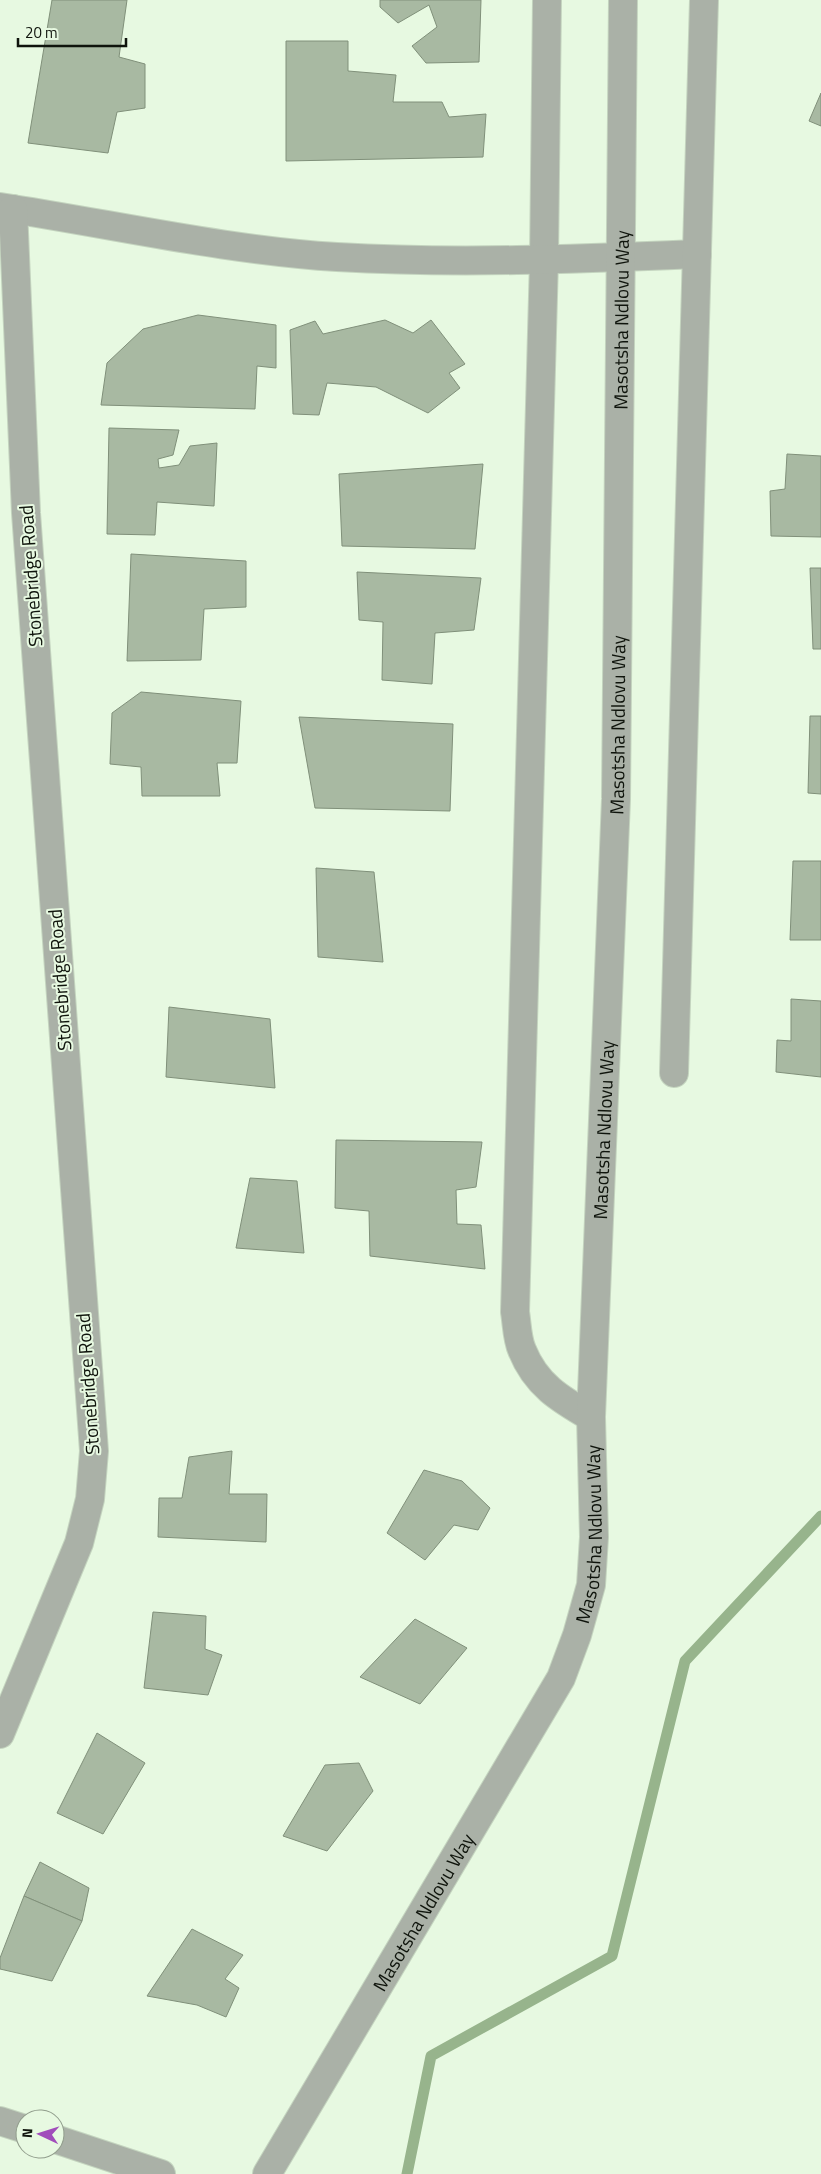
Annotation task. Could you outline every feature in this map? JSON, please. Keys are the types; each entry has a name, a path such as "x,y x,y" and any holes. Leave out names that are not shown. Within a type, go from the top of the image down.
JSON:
{"street":[{"path":"548,0 544,260 515,1312 521,1349 536,1377 556,1396 591,1417"},
{"name":"Masotsha Ndlovu Way","path":"267,2174 561,1678 577,1635 591,1585 594,1537 591,1417 616,798 623,0"},
{"path":"674,1073 704,0"},
{"path":"6,208 219,243 298,253 392,258 544,260 697,254"},
{"name":"Stonebridge Road","path":"0,1734 79,1543 90,1498 94,1451 27,533 6,208"},
{"path":"0,2121 15,2126"},
{"path":"65,2142 161,2174"}],"building":[{"path":"52,0 127,0 119,57 145,64 145,108 117,112 108,153 28,143"},
{"path":"380,0 481,0 479,62 426,63 412,46 437,27 429,5 398,23 380,7"},
{"path":"286,41 348,41 348,71 396,75 393,102 442,102 449,117 486,114 483,157 286,161"},
{"path":"821,93 821,126 809,121"},
{"path":"198,315 276,325 276,368 257,366 255,409 101,405 107,363 143,329"},
{"path":"385,320 413,333 431,320 465,364 449,373 460,388 428,413 376,387 327,383 319,415 293,414 290,330 315,321 323,334"},
{"path":"109,428 179,430 173,455 158,459 159,468 179,465 190,446 217,443 214,506 157,502 155,535 107,534"},
{"path":"787,454 821,456 821,537 771,536 770,491 785,489"},
{"path":"483,464 475,549 342,546 339,474"},
{"path":"131,554 246,561 246,607 204,609 201,660 127,661"},
{"path":"810,568 821,568 821,649 813,649"},
{"path":"357,572 481,578 474,630 435,633 432,684 382,680 383,622 359,620"},
{"path":"141,692 241,701 237,763 217,763 220,796 142,796 141,767 110,764 112,713"},
{"path":"810,716 821,716 821,794 808,793"},
{"path":"299,717 453,724 450,811 315,808"},
{"path":"793,861 821,861 821,940 790,940"},
{"path":"316,868 374,872 383,962 318,957"},
{"path":"791,999 821,1001 821,1077 776,1072 777,1040 791,1041"},
{"path":"169,1007 270,1019 275,1088 166,1077"},
{"path":"336,1140 482,1142 476,1187 456,1190 457,1224 481,1225 485,1269 370,1256 369,1211 335,1208"},
{"path":"250,1178 297,1181 304,1253 236,1248"},
{"path":"232,1451 229,1494 267,1494 266,1542 158,1537 159,1498 182,1498 189,1457"},
{"path":"424,1470 462,1481 490,1508 478,1530 454,1525 425,1560 387,1533"},
{"path":"153,1612 206,1616 205,1649 222,1655 208,1695 144,1688"},
{"path":"415,1619 467,1648 420,1704 360,1677"},
{"path":"97,1733 145,1763 103,1834 57,1813"},
{"path":"359,1763 373,1791 327,1851 283,1836 325,1765"},
{"path":"40,1862 89,1888 82,1921 24,1896"},
{"path":"24,1896 82,1921 52,1981 0,1969 0,1958"},
{"path":"192,1929 243,1955 225,1979 239,1988 226,2017 197,2005 147,1996"}],"waterway":[{"path":"407,2174 431,2056 612,1956 685,1661 821,1516"}]}
